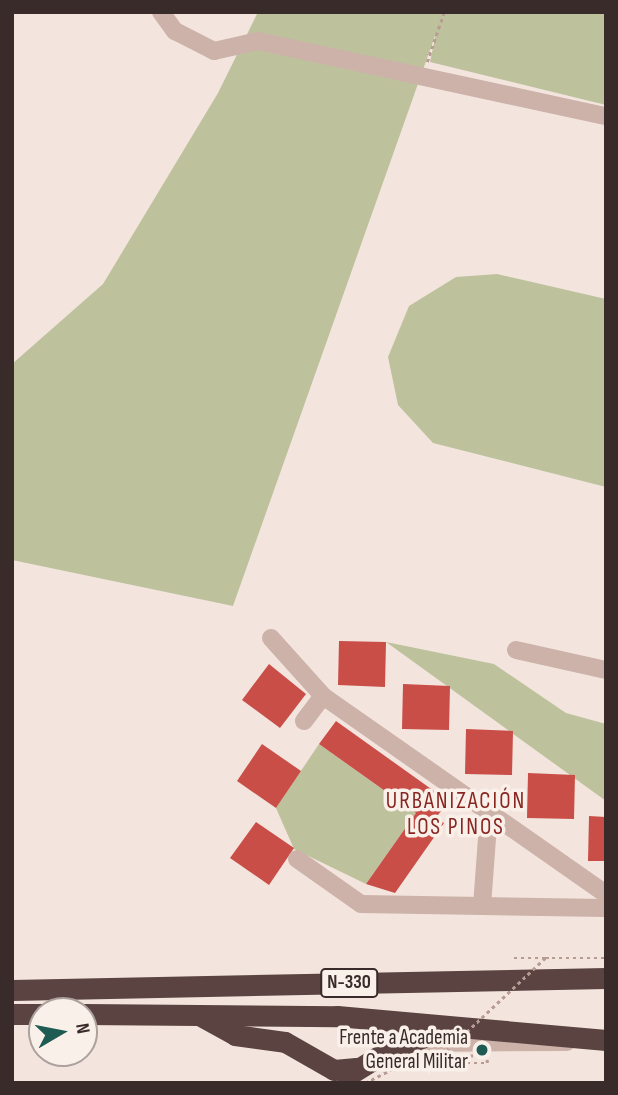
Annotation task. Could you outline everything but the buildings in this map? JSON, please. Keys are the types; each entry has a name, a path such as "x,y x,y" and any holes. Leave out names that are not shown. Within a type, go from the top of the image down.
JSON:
{"highway":[{"path":"12,978 92,988"},
{"name":"N-330","path":"12,990 606,978"},
{"name":"N-330","path":"98,1014 200,1015 469,1025 597,1039"},
{"path":"200,1015 235,1035 285,1042 312,1060 354,1078 406,1042 469,1025"},
{"path":"312,1060 319,1083"}],"street":[{"path":"161,12 176,31 214,51 258,41 424,74 606,116"},
{"path":"271,638 323,696 606,894"},
{"path":"516,650 606,670"},
{"path":"304,721 323,696"},
{"path":"482,906 489,811"},
{"path":"297,859 361,904 606,908"},
{"path":"406,1042 527,1046 597,1039"}],"path":[{"path":"424,74 444,12"},
{"path":"514,958 606,958"},
{"path":"354,1078 404,1063 487,1063 487,1056 441,1056 545,958"}],"green space":[{"path":"258,12 606,12 606,105 430,62 436,33 233,606 12,560 12,364 103,284 218,93"},
{"path":"497,274 606,299 606,487 433,443 398,405 388,357 409,306 456,277"},
{"path":"386,642 494,664 566,713 606,724 606,801"},
{"path":"319,744 416,813 366,884 294,849 276,808"}],"place":[{"name":"Frente a Academia General Militar","path":"482,1050"}],"district":[{"name":"URBANIZACIÓN LOS PINOS","path":"456,814"}]}
